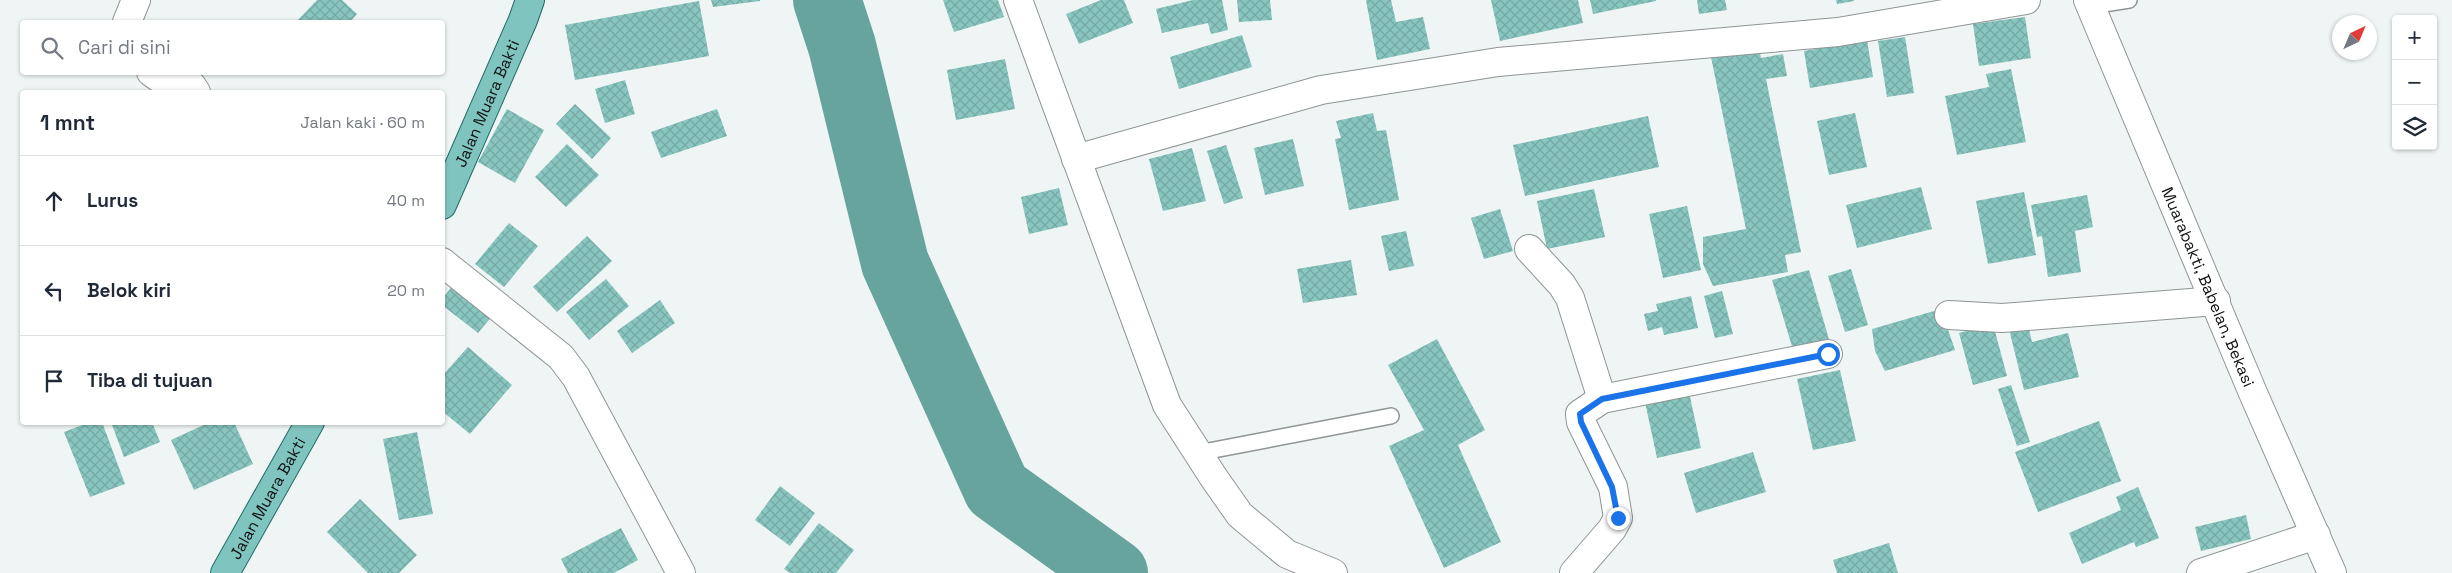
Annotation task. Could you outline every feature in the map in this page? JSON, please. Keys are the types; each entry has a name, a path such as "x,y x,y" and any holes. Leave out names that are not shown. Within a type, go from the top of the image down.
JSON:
{"main road":[{"name":"Jalan Muara Bakti","path":"445,197 530,0"},
{"name":"Jalan Muara Bakti","path":"225,573 308,425"}],"street":[{"path":"128,20 136,0"},
{"path":"1018,0 1167,405 1240,515 1287,554 1332,573"},
{"path":"1076,159 1321,90 1498,62 1838,32 2026,0"},
{"name":"Muarabakti, Babelan, Bekasi","path":"2090,3 2253,393 2332,573"},
{"path":"155,75 162,80 192,86 195,90"},
{"path":"1529,249 1562,284 1570,298 1602,399"},
{"path":"445,264 561,357 576,377 681,573"},
{"path":"1949,315 2002,318 2216,301"},
{"path":"1574,573 1612,529 1618,518 1612,487 1581,422 1580,414 1602,399 1828,354"},
{"path":"2201,573 2316,536"}],"lane":[{"path":"2090,3 2130,0"},
{"path":"1198,454 1391,416"}],"building":[{"path":"317,0 342,0 357,14 352,20 298,20"},
{"path":"711,0 760,0 760,1 713,7"},
{"path":"943,0 998,0 1004,17 954,32"},
{"path":"1101,0 1124,0 1133,23 1079,44 1066,14"},
{"path":"1193,0 1222,0 1228,30 1211,34 1208,23 1162,33 1156,9"},
{"path":"1237,0 1270,0 1272,20 1239,22"},
{"path":"1366,0 1391,0 1396,22 1423,17 1430,49 1377,60"},
{"path":"1491,0 1578,0 1583,23 1500,41"},
{"path":"1590,0 1656,0 1656,1 1593,14"},
{"path":"1697,0 1725,0 1727,10 1699,14"},
{"path":"1836,0 1854,0 1854,1 1837,4"},
{"path":"699,1 709,56 575,80 565,25"},
{"path":"2025,17 2031,58 1979,66 1973,24"},
{"path":"1242,35 1252,67 1179,89 1170,57"},
{"path":"1905,37 1914,93 1887,97 1878,41"},
{"path":"1867,40 1873,77 1810,88 1804,51"},
{"path":"1759,48 1761,58 1783,54 1787,76 1766,79 1801,252 1785,255 1788,272 1713,286 1703,264 1703,237 1746,229 1711,57"},
{"path":"1005,59 1015,109 956,120 947,70"},
{"path":"2011,69 2026,142 1957,155 1945,96 1989,87 1986,74"},
{"path":"625,80 635,114 605,123 595,89"},
{"path":"575,104 611,138 592,159 556,124"},
{"path":"507,109 544,130 515,183 478,162"},
{"path":"717,109 727,136 661,158 651,132"},
{"path":"1373,113 1377,131 1386,130 1399,200 1349,210 1335,139 1341,138 1336,121"},
{"path":"1855,113 1867,167 1829,175 1817,121"},
{"path":"1648,116 1659,167 1525,196 1513,145"},
{"path":"1293,139 1304,186 1265,195 1254,148"},
{"path":"567,144 599,175 566,207 535,177"},
{"path":"1226,145 1243,198 1224,204 1207,151"},
{"path":"1192,148 1206,201 1163,211 1149,159"},
{"path":"1921,187 1932,229 1857,248 1846,205"},
{"path":"1059,188 1068,225 1029,234 1021,197"},
{"path":"1594,189 1605,237 1547,249 1537,201"},
{"path":"2024,192 2036,255 1988,264 1976,201"},
{"path":"2087,195 2093,227 2075,231 2081,272 2048,277 2042,236 2037,237 2031,205"},
{"path":"1687,206 1701,270 1663,278 1649,214"},
{"path":"1500,209 1513,251 1484,259 1471,218"},
{"path":"509,223 538,246 504,287 475,264"},
{"path":"1406,231 1414,266 1389,271 1381,236"},
{"path":"587,236 612,261 557,312 533,287"},
{"path":"1351,260 1357,295 1303,303 1297,269"},
{"path":"1851,269 1868,325 1845,332 1828,276"},
{"path":"1809,270 1830,343 1794,353 1772,280"},
{"path":"606,279 629,306 589,340 566,312"},
{"path":"454,284 493,315 478,333 445,307 445,295"},
{"path":"1722,291 1733,334 1715,338 1704,296"},
{"path":"1691,296 1698,328 1664,335 1662,327 1648,331 1644,314 1658,311 1656,304"},
{"path":"660,300 675,323 632,353 617,331"},
{"path":"1941,309 1955,350 1885,371 1875,351 1872,329"},
{"path":"1993,324 2007,376 1973,385 1959,333"},
{"path":"2028,325 2032,342 2068,333 2079,377 2024,390 2009,329"},
{"path":"1437,339 1485,430 1458,445 1501,542 1444,568 1389,446 1424,430 1388,365"},
{"path":"468,347 512,385 470,434 445,413 445,373"},
{"path":"1840,370 1856,441 1813,450 1797,379"},
{"path":"2011,385 2030,442 2017,446 1998,389"},
{"path":"1689,392 1701,448 1657,458 1645,402"},
{"path":"2099,421 2121,481 2038,512 2015,452"},
{"path":"82,425 103,425 125,484 90,497 64,432"},
{"path":"112,425 153,425 160,442 124,457"},
{"path":"204,425 235,425 253,464 194,490 171,440"},
{"path":"417,432 433,514 399,520 383,439"},
{"path":"1753,452 1766,492 1696,513 1684,473"},
{"path":"780,486 815,513 790,546 755,520"},
{"path":"2138,487 2159,538 2136,547 2134,542 2082,564 2069,533 2121,510 2116,497"},
{"path":"360,499 417,555 399,573 368,573 327,532"},
{"path":"2246,515 2251,539 2201,551 2195,527"},
{"path":"819,523 854,550 836,573 790,573 784,569"},
{"path":"621,528 638,560 614,573 568,573 561,559"},
{"path":"1889,543 1898,573 1837,573 1833,560"}],"waterway":[{"path":"827,0 842,46 895,263 997,489 1114,573"}],"route":[{"path":"1618,518 1612,487 1581,422 1580,414 1586,408 1602,399 1828,354"}]}
